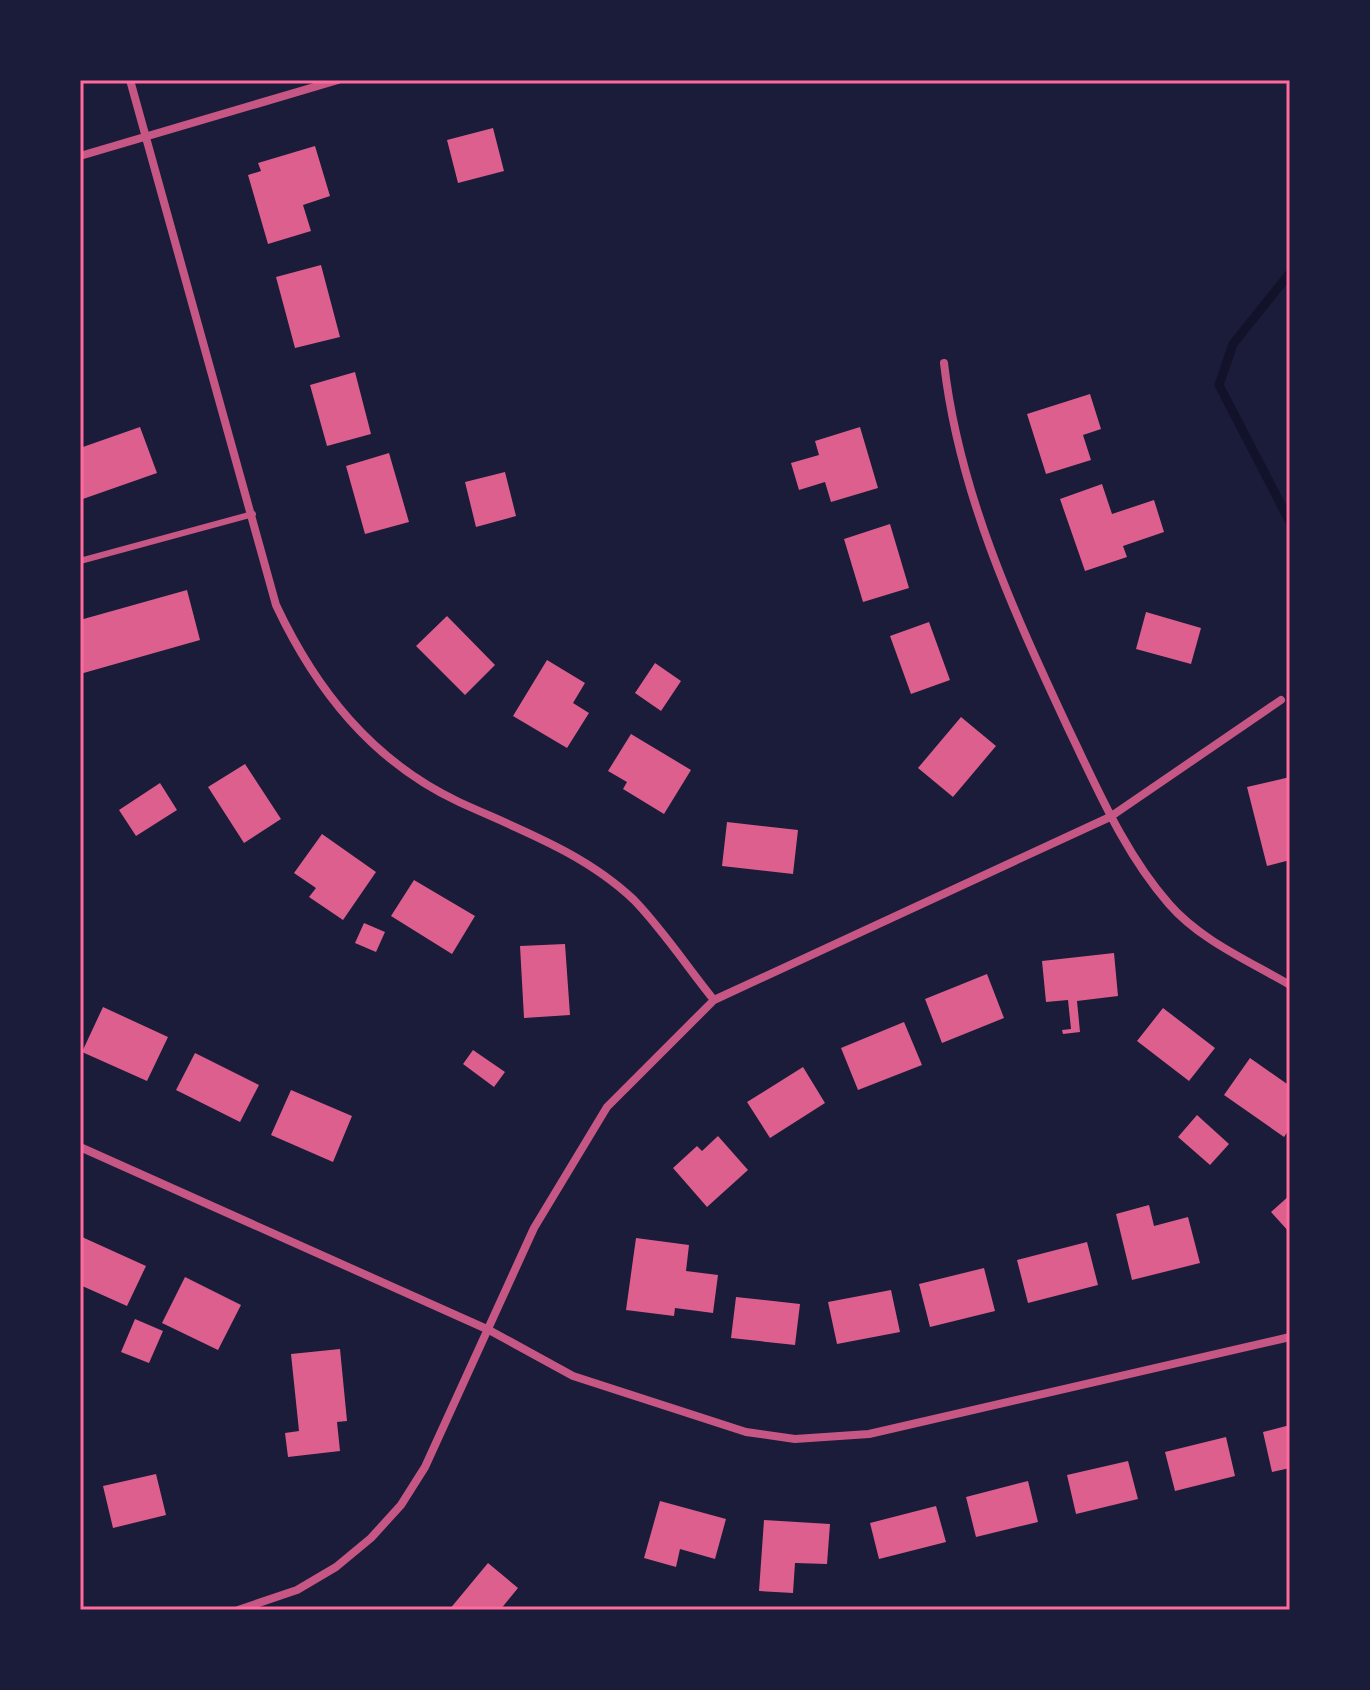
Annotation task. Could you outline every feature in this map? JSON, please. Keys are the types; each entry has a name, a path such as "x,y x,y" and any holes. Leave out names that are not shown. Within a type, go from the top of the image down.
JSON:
{"street":[{"path":"130,80 276,605 297,651 325,693 358,731 417,778 457,801 534,834 633,900 714,1000"},
{"path":"80,156 338,80"},
{"path":"944,363 960,460 980,524 1024,633 1110,817 1171,907 1200,933 1290,985"},
{"path":"238,1610 297,1590 336,1567 371,1538 401,1505 425,1467 534,1228 607,1107 714,1000 1110,817 1281,700"},
{"path":"80,1147 489,1330 573,1376 698,1419 746,1432 795,1439 869,1434 1290,1337"}],"lane":[{"path":"80,561 253,514"}],"building":[{"path":"493,128 504,171 458,183 447,140"},
{"path":"315,146 330,196 303,205 311,231 268,244 248,175 261,171 258,163"},
{"path":"321,265 340,337 295,348 276,277"},
{"path":"355,372 371,434 327,446 310,385"},
{"path":"1090,394 1101,429 1083,435 1091,460 1046,474 1027,414"},
{"path":"140,427 157,473 80,500 80,448"},
{"path":"860,427 878,488 831,502 825,482 799,490 791,463 819,455 815,441"},
{"path":"389,453 409,522 365,534 346,466"},
{"path":"505,472 516,516 476,527 465,482"},
{"path":"1102,484 1112,514 1154,500 1164,532 1123,546 1127,557 1085,571 1060,499"},
{"path":"890,524 909,588 863,602 844,539"},
{"path":"187,590 200,640 80,674 80,620"},
{"path":"1146,612 1201,628 1191,664 1136,649"},
{"path":"447,616 495,665 465,695 416,646"},
{"path":"929,622 950,680 911,694 890,636"},
{"path":"547,660 585,683 573,703 589,713 567,748 513,716"},
{"path":"655,663 681,681 661,711 635,693"},
{"path":"961,717 996,746 953,797 918,768"},
{"path":"631,734 691,770 664,814 623,789 627,782 608,771"},
{"path":"245,764 281,819 244,843 208,787"},
{"path":"1290,777 1290,860 1267,866 1247,787"},
{"path":"160,783 177,810 136,836 119,810"},
{"path":"727,822 798,830 793,874 722,866"},
{"path":"322,834 376,872 343,920 309,897 316,888 294,873"},
{"path":"414,880 475,916 452,954 391,916"},
{"path":"364,923 385,932 376,952 355,943"},
{"path":"565,944 570,1015 524,1018 520,946"},
{"path":"1114,953 1118,996 1077,1001 1080,1032 1063,1034 1062,1030 1071,1029 1068,1000 1046,1002 1042,961"},
{"path":"987,974 1004,1018 942,1043 925,999"},
{"path":"103,1007 168,1037 147,1081 82,1052"},
{"path":"1163,1008 1215,1048 1189,1081 1137,1041"},
{"path":"904,1022 922,1065 858,1090 841,1048"},
{"path":"473,1050 505,1072 494,1087 463,1064"},
{"path":"195,1053 259,1085 240,1122 176,1090"},
{"path":"1250,1058 1290,1086 1290,1128 1284,1137 1224,1095"},
{"path":"803,1067 825,1103 770,1138 747,1102"},
{"path":"291,1090 352,1116 333,1162 271,1135"},
{"path":"1197,1115 1229,1144 1210,1165 1178,1137"},
{"path":"718,1136 748,1170 707,1207 673,1168 697,1146 702,1151"},
{"path":"1290,1195 1290,1233 1271,1212"},
{"path":"1149,1205 1154,1226 1188,1217 1200,1263 1132,1280 1116,1214"},
{"path":"82,1237 146,1266 127,1306 80,1285"},
{"path":"636,1238 689,1245 686,1271 718,1275 713,1313 675,1308 674,1316 626,1310"},
{"path":"1087,1242 1098,1285 1028,1303 1017,1260"},
{"path":"984,1268 995,1311 930,1327 919,1284"},
{"path":"185,1277 241,1305 218,1350 162,1323"},
{"path":"891,1290 900,1332 837,1344 828,1302"},
{"path":"736,1297 800,1304 795,1345 731,1338"},
{"path":"135,1319 163,1331 149,1363 121,1352"},
{"path":"340,1349 347,1421 337,1422 340,1451 288,1457 285,1433 299,1431 291,1354"},
{"path":"1290,1425 1290,1468 1272,1472 1263,1432"},
{"path":"1226,1437 1235,1476 1175,1491 1165,1452"},
{"path":"1128,1461 1138,1499 1076,1514 1067,1475"},
{"path":"156,1474 166,1515 113,1528 103,1486"},
{"path":"1028,1481 1038,1522 976,1537 966,1497"},
{"path":"660,1501 726,1519 715,1559 680,1549 676,1567 644,1558"},
{"path":"936,1506 946,1542 879,1559 870,1523"},
{"path":"764,1520 830,1524 827,1564 795,1563 793,1593 759,1591"},
{"path":"488,1563 518,1588 500,1610 449,1610"}],"waterway":[{"path":"1290,273 1233,344 1219,385 1290,522"}]}
